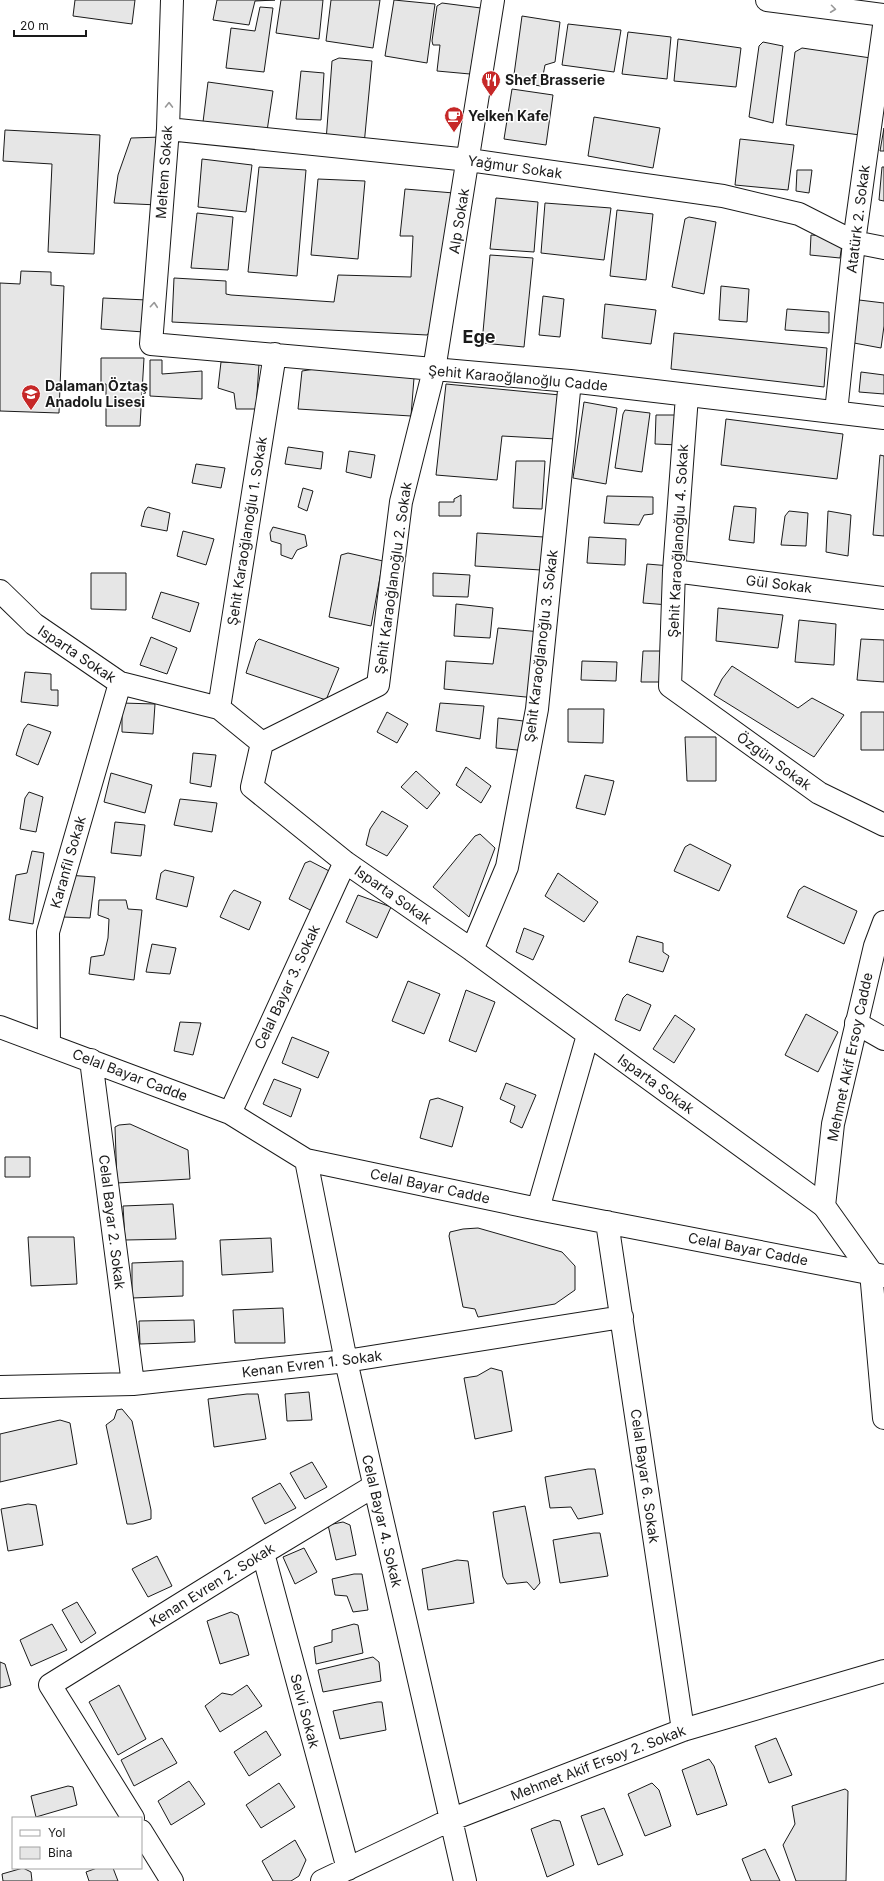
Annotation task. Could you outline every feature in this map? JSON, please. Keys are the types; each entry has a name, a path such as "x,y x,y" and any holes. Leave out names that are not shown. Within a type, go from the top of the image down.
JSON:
{"street":[{"name":"Meltem Sokak","path":"151,344 168,129 172,0"},
{"name":"Alp Sokak","path":"434,370 469,160 493,0"},
{"path":"767,0 882,14"},
{"name":"Atatürk 2. Sokak","path":"836,412 854,242 882,14"},
{"name":"Yağmur Sokak","path":"168,129 469,160 723,196 799,214 854,242 884,248"},
{"name":"Şehit Karaoğlanoğlu Cadde","path":"151,344 570,381 687,396 884,418"},
{"name":"Şehit Karaoğlanoğlu 1. Sokak","path":"219,708 275,354"},
{"name":"Şehit Karaoğlanoğlu 2. Sokak","path":"262,743 378,685 401,502 434,370"},
{"name":"Şehit Karaoğlanoğlu 3. Sokak","path":"472,950 506,867 537,709 570,381"},
{"name":"Şehit Karaoğlanoğlu 4. Sokak","path":"670,686 674,571 687,396"},
{"name":"Gül Sokak","path":"674,571 884,598"},
{"name":"Isparta Sokak","path":"0,591 34,624 120,683 219,708 262,743 252,787 345,862 472,950 824,1206"},
{"name":"Karanfil Sokak","path":"49,1045 48,932 120,683"},
{"name":"Özgün Sokak","path":"670,686 819,793 884,825"},
{"name":"Celal Bayar 3. Sokak","path":"230,1112 345,862"},
{"name":"Mehmet Akif Ersoy Cadde","path":"824,1206 833,1124 875,946 884,922"},
{"path":"856,1023 884,1039"},
{"name":"Celal Bayar Cadde","path":"0,1027 230,1112 306,1160 538,1209 877,1274"},
{"path":"538,1209 588,1035"},
{"name":"Celal Bayar 2. Sokak","path":"91,1060 133,1384"},
{"name":"Celal Bayar 4. Sokak","path":"306,1160 346,1361 465,1881"},
{"path":"824,1206 877,1274 884,1418"},
{"name":"Celal Bayar 6. Sokak","path":"607,1222 683,1730"},
{"name":"Kenan Evren 1. Sokak","path":"0,1388 133,1384 346,1361 622,1317"},
{"name":"Kenan Evren 2. Sokak","path":"132,1817 50,1685 374,1486"},
{"name":"Selvi Sokak","path":"263,1553 348,1869"},
{"name":"Mehmet Akif Ersoy 2. Sokak","path":"322,1881 450,1820 683,1730 884,1672"},
{"path":"142,1833 172,1881"}],"building":[{"path":"75,0 135,0 132,24 73,16"},
{"path":"217,0 275,0 255,1 249,25 213,20"},
{"path":"281,0 323,0 319,39 276,33"},
{"path":"331,0 380,0 373,48 326,41"},
{"path":"394,0 435,4 427,63 385,56"},
{"path":"442,3 481,8 470,74 437,71 440,45 433,45 432,41 437,6"},
{"path":"260,7 273,8 264,72 226,68 231,28 255,31"},
{"path":"522,16 560,22 555,62 545,65 541,86 513,82"},
{"path":"568,24 621,30 614,72 562,65"},
{"path":"628,32 671,37 667,79 622,74"},
{"path":"678,39 741,48 736,87 674,81"},
{"path":"763,42 783,46 773,123 749,117 759,46"},
{"path":"802,48 871,58 860,135 786,125 795,52"},
{"path":"339,58 372,61 364,145 326,141 332,61"},
{"path":"301,71 324,73 321,120 296,119"},
{"path":"208,82 273,91 267,131 203,122"},
{"path":"512,89 553,95 546,145 504,139"},
{"path":"594,117 660,128 653,168 588,156"},
{"path":"884,128 884,151 880,151"},
{"path":"5,130 100,135 94,254 48,252 52,164 3,161"},
{"path":"162,137 158,205 114,203 118,175 131,138"},
{"path":"740,139 794,145 788,190 735,185"},
{"path":"202,159 252,165 246,212 198,207"},
{"path":"259,167 306,170 297,276 248,272"},
{"path":"882,167 884,167 884,201 879,200"},
{"path":"797,170 812,170 809,193 796,191"},
{"path":"318,179 365,181 358,259 311,255"},
{"path":"405,189 454,193 439,320 427,335 172,322 174,278 226,281 226,294 231,295 334,302 338,275 411,277 413,236 400,236"},
{"path":"496,198 538,202 534,252 490,249"},
{"path":"545,203 611,208 604,260 541,253"},
{"path":"617,210 653,214 646,280 610,276"},
{"path":"197,213 233,217 228,270 191,268"},
{"path":"689,217 716,222 704,294 672,287 685,219"},
{"path":"811,235 843,237 840,258 810,255"},
{"path":"490,255 533,258 524,347 482,343"},
{"path":"21,271 51,272 51,285 64,286 59,413 0,411 0,283 20,284"},
{"path":"721,286 749,289 747,322 719,320"},
{"path":"543,296 564,299 560,337 539,335"},
{"path":"103,298 147,300 144,332 101,329"},
{"path":"859,300 884,303 884,326 881,348 854,343"},
{"path":"605,304 656,310 651,344 602,338"},
{"path":"787,309 829,312 829,333 785,330"},
{"path":"674,333 827,348 824,387 671,369"},
{"path":"101,358 144,358 140,426 106,426 106,384 101,384"},
{"path":"150,360 162,360 162,374 202,371 202,399 150,396"},
{"path":"221,362 259,364 256,409 236,409 234,393 218,388"},
{"path":"315,369 414,378 411,416 298,409 302,371"},
{"path":"861,372 884,375 884,394 859,392"},
{"path":"446,384 560,395 556,439 502,436 497,480 436,475"},
{"path":"584,402 617,408 606,484 573,478"},
{"path":"625,410 650,413 642,472 615,468 623,414"},
{"path":"656,415 681,415 679,445 655,444"},
{"path":"726,419 843,434 837,479 721,465"},
{"path":"288,447 323,452 321,469 285,464"},
{"path":"349,451 375,455 371,478 346,472"},
{"path":"880,455 884,456 884,536 873,535"},
{"path":"516,461 545,461 542,509 513,508"},
{"path":"196,464 225,468 221,488 192,483"},
{"path":"303,488 313,491 307,511 298,507"},
{"path":"461,495 461,516 439,516 439,502 454,502 454,499"},
{"path":"607,496 653,497 653,514 644,515 639,525 604,523"},
{"path":"734,506 756,508 754,543 729,540"},
{"path":"148,507 170,513 167,531 141,526 145,511"},
{"path":"789,511 808,513 806,546 781,545 785,516"},
{"path":"828,511 851,515 848,556 826,552"},
{"path":"273,527 305,535 307,546 297,550 292,559 281,555 281,544 271,541 270,533"},
{"path":"183,531 214,539 206,565 177,556"},
{"path":"477,533 544,537 541,570 475,566"},
{"path":"589,537 626,539 625,565 587,563"},
{"path":"348,553 383,561 371,626 329,617 341,555"},
{"path":"647,564 671,566 669,605 643,603"},
{"path":"91,573 126,573 126,610 91,609"},
{"path":"433,573 470,575 468,597 433,596"},
{"path":"161,592 199,603 190,632 152,618"},
{"path":"456,604 493,608 490,638 454,636"},
{"path":"718,608 783,615 778,648 716,641"},
{"path":"799,620 836,624 834,665 795,662"},
{"path":"498,628 541,632 536,698 444,689 446,661 493,664"},
{"path":"151,637 177,648 167,674 140,665"},
{"path":"259,639 339,668 326,700 246,673 256,642"},
{"path":"861,639 884,640 884,682 857,680"},
{"path":"643,651 663,651 661,682 641,682"},
{"path":"582,661 617,662 616,681 581,680"},
{"path":"732,666 798,708 812,698 844,715 814,757 714,695 722,679"},
{"path":"25,672 51,674 51,690 58,690 58,706 21,702"},
{"path":"122,703 155,704 153,734 122,732"},
{"path":"440,703 484,706 480,739 436,731"},
{"path":"568,709 604,709 603,743 568,742"},
{"path":"387,712 408,724 397,743 377,732"},
{"path":"861,712 884,712 884,750 861,750"},
{"path":"498,718 532,722 528,751 496,748"},
{"path":"28,724 51,732 38,765 16,755 24,729"},
{"path":"685,737 716,737 716,781 687,781"},
{"path":"193,753 216,755 211,787 190,783"},
{"path":"466,767 491,786 481,803 456,785"},
{"path":"416,771 440,793 427,809 401,787"},
{"path":"111,773 152,785 145,813 104,802"},
{"path":"585,775 614,781 605,815 576,808"},
{"path":"29,792 43,797 36,832 20,829 25,798"},
{"path":"180,799 217,803 212,832 174,825"},
{"path":"382,811 408,826 387,856 366,845 370,829"},
{"path":"115,822 145,825 141,856 111,853"},
{"path":"480,834 495,848 469,917 433,887 475,836"},
{"path":"690,844 731,865 719,891 674,871 685,847"},
{"path":"32,851 44,853 33,924 9,920 16,875 27,873"},
{"path":"310,861 333,873 314,912 289,899 305,863"},
{"path":"165,870 194,877 187,907 156,899 161,873"},
{"path":"558,873 598,902 584,922 545,896"},
{"path":"67,875 95,877 90,918 63,917"},
{"path":"804,886 857,911 844,944 787,917 799,890"},
{"path":"234,890 261,902 249,930 220,917 230,895"},
{"path":"358,895 391,907 377,938 346,922"},
{"path":"99,900 126,900 128,909 142,910 134,980 89,974 91,957 104,955 108,938 109,919 98,915"},
{"path":"524,928 544,936 533,960 516,952"},
{"path":"637,936 663,943 663,952 669,956 663,972 629,962"},
{"path":"152,944 176,948 170,974 146,972"},
{"path":"408,981 440,994 424,1034 392,1021"},
{"path":"466,990 495,1002 476,1052 449,1041"},
{"path":"627,994 651,1005 640,1031 615,1020 623,998"},
{"path":"806,1014 838,1032 818,1072 785,1055"},
{"path":"675,1015 695,1029 674,1063 653,1049"},
{"path":"180,1022 201,1023 193,1055 174,1051"},
{"path":"292,1037 329,1052 318,1078 282,1063"},
{"path":"274,1079 301,1089 291,1117 263,1104"},
{"path":"506,1083 536,1095 522,1128 510,1122 515,1106 500,1099"},
{"path":"438,1098 463,1107 452,1147 420,1138 430,1100"},
{"path":"130,1124 188,1150 190,1179 117,1183 115,1127"},
{"path":"5,1157 30,1157 30,1177 5,1177"},
{"path":"173,1204 176,1239 125,1240 123,1206"},
{"path":"478,1228 562,1252 575,1266 575,1290 555,1304 478,1317 475,1309 463,1307 449,1236 450,1232"},
{"path":"28,1237 74,1237 77,1284 31,1286"},
{"path":"271,1238 273,1272 222,1275 220,1240"},
{"path":"183,1261 183,1296 132,1298 132,1263"},
{"path":"283,1308 285,1343 235,1343 233,1310"},
{"path":"194,1320 195,1342 140,1344 139,1321"},
{"path":"491,1368 502,1371 512,1431 475,1439 464,1378 477,1376"},
{"path":"309,1392 312,1420 287,1421 285,1394"},
{"path":"258,1394 266,1439 214,1447 208,1399"},
{"path":"122,1409 132,1421 151,1510 151,1519 133,1524 127,1524 106,1425 114,1419 117,1410"},
{"path":"60,1420 70,1423 77,1464 0,1482 0,1434"},
{"path":"312,1462 327,1487 305,1499 290,1473"},
{"path":"595,1469 603,1514 578,1519 571,1507 550,1508 545,1477"},
{"path":"280,1483 296,1508 265,1524 252,1498"},
{"path":"28,1504 36,1505 43,1545 8,1551 1,1509"},
{"path":"525,1506 540,1583 534,1590 527,1582 507,1584 503,1577 493,1512"},
{"path":"343,1522 350,1525 356,1555 336,1560 328,1525"},
{"path":"600,1533 608,1576 560,1583 553,1540"},
{"path":"304,1548 317,1572 295,1584 283,1557"},
{"path":"157,1556 172,1586 148,1597 132,1569"},
{"path":"457,1560 468,1561 474,1603 428,1610 422,1569"},
{"path":"354,1574 362,1574 368,1610 353,1612 347,1596 335,1595 332,1579"},
{"path":"77,1602 96,1633 81,1643 62,1610"},
{"path":"231,1612 238,1615 249,1655 220,1664 207,1621"},
{"path":"52,1624 67,1650 31,1666 20,1640"},
{"path":"354,1624 358,1625 363,1653 316,1664 314,1647 332,1642 332,1630"},
{"path":"373,1657 379,1662 381,1681 323,1692 318,1670"},
{"path":"0,1662 5,1664 11,1685 0,1688"},
{"path":"119,1685 146,1739 118,1755 89,1702"},
{"path":"247,1685 262,1706 220,1732 205,1706 222,1693 232,1695"},
{"path":"382,1702 386,1730 340,1739 333,1711"},
{"path":"266,1731 281,1755 249,1776 234,1752"},
{"path":"162,1738 177,1763 134,1786 121,1760"},
{"path":"776,1738 792,1775 769,1783 755,1746"},
{"path":"709,1759 714,1766 727,1805 697,1815 682,1770"},
{"path":"189,1781 205,1804 171,1825 158,1801"},
{"path":"279,1783 295,1807 261,1828 246,1805"},
{"path":"652,1783 659,1790 671,1826 645,1836 628,1794"},
{"path":"68,1786 73,1787 77,1805 36,1817 31,1796"},
{"path":"845,1789 848,1791 846,1881 796,1881 783,1845 795,1824 792,1806"},
{"path":"604,1808 623,1855 598,1865 581,1816"},
{"path":"554,1820 560,1821 574,1865 547,1877 531,1829"},
{"path":"295,1840 306,1860 299,1876 291,1881 273,1881 262,1861"},
{"path":"765,1849 780,1881 751,1881 742,1859"},
{"path":"25,1869 31,1872 32,1881 3,1881 2,1874"},
{"path":"94,1869 113,1869 118,1881 89,1881 86,1872"}],"place":[{"name":"Shef Brasserie","path":"491,97"},
{"name":"Yelken Kafe","path":"454,133"},
{"name":"Dalaman Öztaş Anadolu Lisesi","path":"31,411"}],"district":[{"name":"Ege","path":"479,337"}]}
